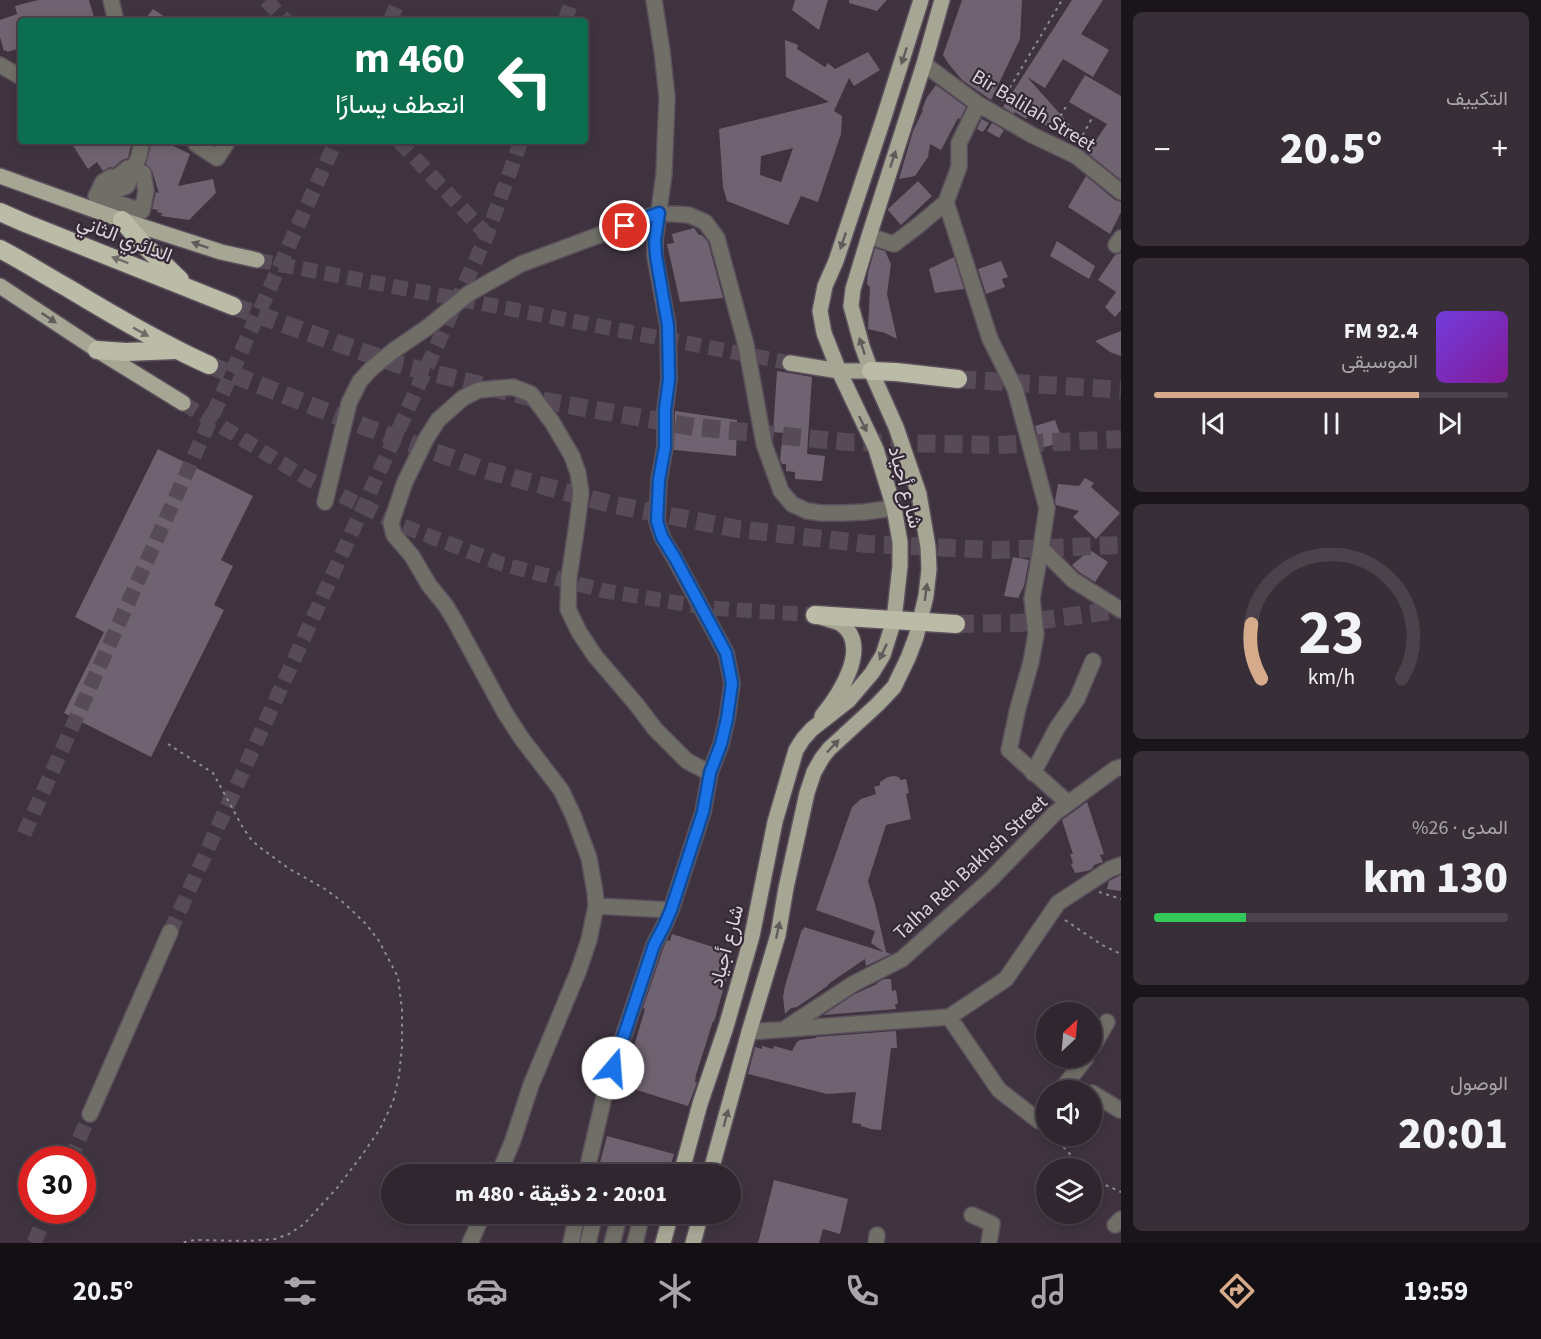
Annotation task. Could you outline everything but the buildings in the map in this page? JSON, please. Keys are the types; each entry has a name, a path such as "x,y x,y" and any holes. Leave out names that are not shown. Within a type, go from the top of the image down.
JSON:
{"highway":[{"name":"الدائري الثاني","path":"0,212 233,306"},
{"path":"122,220 142,243 188,287"},
{"path":"0,249 137,330 209,365"},
{"path":"97,350 137,352 175,350"},
{"path":"871,371 958,379"},
{"path":"815,615 956,624"}],"main road":[{"name":"شارع أجياد","path":"684,1164 752,936 775,822 796,750 802,739 849,700 872,673 883,655 894,620 900,566 900,542 894,507 876,449 839,371 824,333 820,311 825,286 892,94 921,0"},
{"name":"شارع أجياد","path":"714,1164 748,1032 778,935 786,888 807,793 814,772 829,749 879,704 894,687 916,637 926,596 929,568 928,547 919,494 896,427 871,371 851,306 869,236 942,0"},
{"path":"0,176 70,202 105,206 122,220 221,252 256,260"},
{"path":"0,286 183,403"},
{"path":"790,363 839,371 871,371"},
{"path":"812,729 832,704 844,681 853,662 854,645 850,634 841,624 815,615"},
{"path":"663,1243 668,1224"},
{"path":"693,1243 698,1224"}],"street":[{"path":"111,0 115,18"},
{"path":"588,1164 606,1088 654,945 671,910 703,812 710,773 727,719 732,683 726,653 662,537 657,521 669,379 668,326 655,240 663,174 667,97 654,0"},
{"path":"0,58 11,71"},
{"name":"Bir Balilah Street","path":"924,64 978,104 1072,155 1121,192"},
{"path":"869,236 894,244 945,202 959,167 958,143 978,104"},
{"path":"134,170 143,173 146,190 142,211 105,206 109,194 127,186 141,144"},
{"path":"196,144 217,158 226,144"},
{"path":"945,202 990,339 1015,389 1047,508 1032,599 1036,634 1009,750 1068,803"},
{"path":"325,502 349,404 360,381 372,368 468,294 521,264 659,213 689,215 705,222 717,238 746,345 764,444 781,490 792,504 807,511 822,513 894,507"},
{"path":"503,1164 531,1085 590,940 596,906 589,858 573,814 561,790 522,739 446,606 429,585 412,556 394,535 391,523 405,482 426,439 438,420 463,398 479,390 513,387 531,394 552,422 572,456 578,473 581,493 569,577 568,609 579,632 595,656 655,729 687,761 710,773"},
{"path":"1041,548 1073,580 1121,610"},
{"path":"1033,773 1057,728 1077,699 1093,661"},
{"name":"Talha Reh Bakhsh Street","path":"783,1030 853,984 902,959 991,879 1055,813 1121,766"},
{"path":"748,1032 949,1017 1006,979 1058,903 1110,869 1121,866"},
{"path":"596,906 671,910"},
{"path":"90,1114 170,932"},
{"path":"949,1017 999,1090 1036,1111"},
{"path":"1102,1031 1107,1022"},
{"path":"1069,1080 1078,1068"},
{"path":"1102,1099 1121,1110"},
{"path":"972,1215 992,1224 989,1243"},
{"path":"470,1243 479,1224"},
{"path":"571,1243 575,1224"},
{"path":"588,1243 593,1224"},
{"path":"612,1243 617,1224"},
{"path":"635,1243 640,1224"}],"path":[{"path":"995,112 1062,0"},
{"path":"1046,141 1068,103"},
{"path":"1072,155 1092,118"},
{"path":"168,744 213,773 242,826 258,846 288,868 325,889 366,924 379,941 398,977 402,1010 402,1047 393,1102 380,1129 362,1155 337,1188 304,1224 289,1234 275,1239 195,1240 180,1243"},
{"path":"1082,887 1121,899"},
{"path":"1052,912 1102,945 1121,954"},
{"path":"1062,1146 1074,1158"},
{"path":"1102,1183 1121,1192"}],"tunnel":[{"path":"266,0 283,18"},
{"path":"391,18 399,0"},
{"path":"566,18 572,0"},
{"path":"24,834 335,144"},
{"path":"402,144 487,235"},
{"path":"170,932 487,235 520,144"},
{"path":"257,260 790,363"},
{"path":"233,306 397,364 545,401 694,427 846,442 997,445 1121,439"},
{"path":"209,365 363,426 485,470 610,504 738,529 867,544 996,550 1121,545"},
{"path":"958,379 1121,390"},
{"path":"183,403 308,479 403,526 502,564 605,591 709,608 815,615"},
{"path":"956,624 1020,623 1109,611 1121,607"},
{"path":"76,1146 90,1114"},
{"path":"34,1243 42,1224"}],"route":[{"path":"613,1068 654,945 671,910 690,856 703,812 710,773 721,744 732,683 726,653 662,537 657,521 669,379 668,326 655,240 659,213 625,226"}]}
